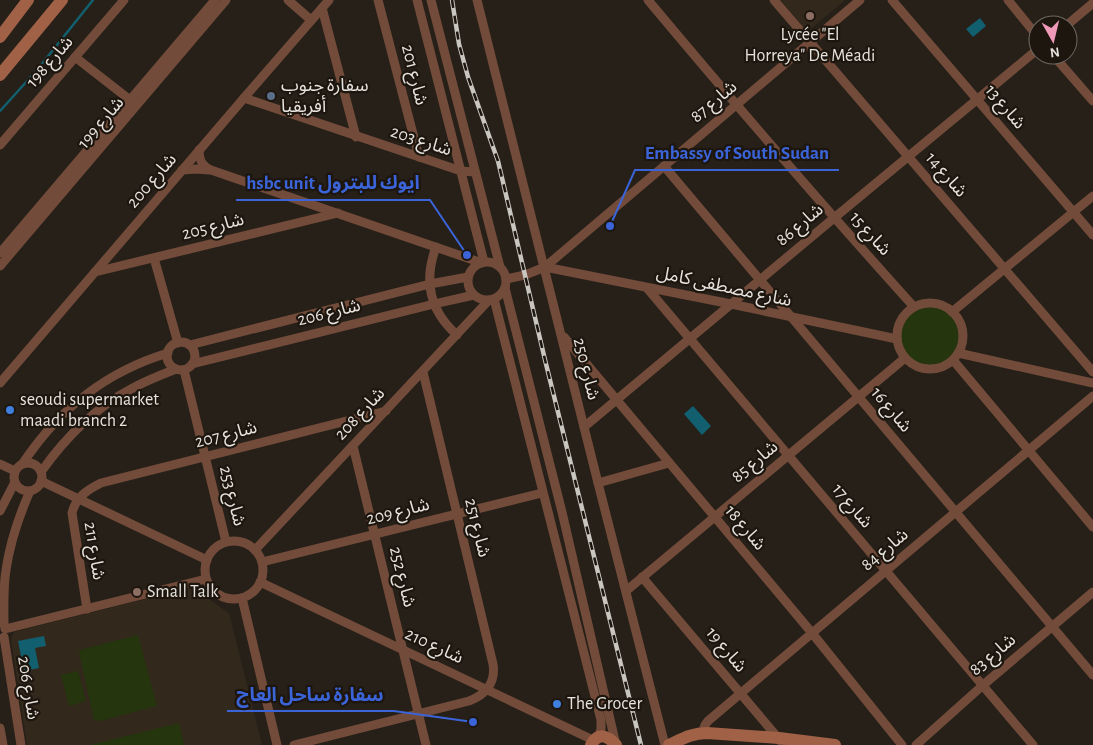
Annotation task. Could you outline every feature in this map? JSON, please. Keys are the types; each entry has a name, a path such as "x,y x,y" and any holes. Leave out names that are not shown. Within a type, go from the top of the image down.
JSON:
{"main road":[{"path":"0,37 28,0"},
{"path":"0,76 57,2"},
{"path":"667,745 697,733 785,743 835,745"},
{"path":"594,741 607,738 616,745"}],"street":[{"name":"شارع 198","path":"0,144 124,0"},
{"name":"شارع 199","path":"0,266 215,0"},
{"name":"شارع 199","path":"0,253 226,0"},
{"path":"288,0 311,20"},
{"name":"شارع 200","path":"0,383 329,0"},
{"name":"شارع 201","path":"378,0 418,157"},
{"path":"417,0 483,262"},
{"path":"431,0 500,267 505,275 505,283 562,512 616,745"},
{"name":"شارع 250","path":"477,0 598,483 667,745"},
{"name":"شارع 15","path":"648,0 736,105 914,307"},
{"name":"شارع 14","path":"774,0 1093,372"},
{"name":"شارع 87","path":"545,267 860,0"},
{"name":"شارع 13","path":"892,0 1093,235"},
{"path":"1008,0 1028,25"},
{"path":"1078,16 1093,3"},
{"path":"322,8 356,136"},
{"path":"75,57 134,102"},
{"name":"شارع 86","path":"584,427 1028,57"},
{"path":"1062,65 1093,101"},
{"name":"شارع 203","path":"244,98 461,172 475,172"},
{"path":"199,150 201,163 211,170 436,247 483,262 490,262 500,267"},
{"name":"شارع 16","path":"664,166 1093,675"},
{"path":"182,170 211,170"},
{"path":"952,312 1093,196"},
{"name":"شارع 205","path":"95,272 338,213"},
{"path":"436,247 430,270 430,292 439,315 457,335"},
{"path":"154,258 178,343"},
{"path":"483,262 471,270 468,277 468,287 478,298 492,300 499,296 505,283 545,267"},
{"name":"شارع مصطفى كامل","path":"545,267 897,339"},
{"name":"شارع 206","path":"190,345 430,284 468,277"},
{"name":"شارع 17","path":"647,288 1033,745"},
{"name":"شارع 206","path":"41,476 56,452 72,433 90,416 131,389 184,368 474,295"},
{"path":"492,300 601,720 601,730 594,741"},
{"name":"شارع 208","path":"254,550 492,300"},
{"path":"927,303 947,308 952,312 962,327 963,336 962,345 955,356 943,366 932,369 920,368 905,358 897,339 897,330 906,313 914,307 927,303"},
{"name":"شارع 18","path":"561,334 812,633 902,745"},
{"path":"23,463 34,446 61,415 110,377 129,367 168,352 178,343 190,345 195,352 194,360 184,368 171,365 168,352"},
{"path":"955,356 1093,383"},
{"path":"955,356 1093,527"},
{"name":"شارع 85","path":"626,591 905,358"},
{"name":"شارع 253","path":"184,368 226,542"},
{"name":"شارع 251","path":"423,372 494,671 491,684 486,689"},
{"name":"شارع 84","path":"702,733 708,721 1093,396"},
{"name":"شارع 207","path":"78,499 85,492 101,483 386,411"},
{"name":"شارع 252","path":"353,446 426,745"},
{"path":"41,476 35,489 30,490 21,489 15,482 14,476 18,466 28,462 34,464 38,467 41,476 78,499 207,560"},
{"path":"598,483 669,463"},
{"path":"0,464 15,471"},
{"path":"0,511 15,482"},
{"name":"شارع 206","path":"21,745 3,630 6,570 11,543 30,490"},
{"name":"شارع 209","path":"262,562 542,493"},
{"name":"شارع 211","path":"78,499 72,513 87,608"},
{"path":"236,541 246,544 254,550 262,562 263,572 260,582 253,592 242,598 235,599 220,596 214,591 206,579 205,573 207,560 214,549 226,542 236,541"},
{"name":"شارع 19","path":"642,577 785,743"},
{"path":"3,630 206,579"},
{"name":"شارع 210","path":"260,582 594,741"},
{"name":"شارع 83","path":"916,745 1093,592"},
{"path":"242,598 277,745"},
{"path":"294,745 469,701 482,694 486,689"},
{"name":"شارع 206","path":"0,728 2,745"}],"shaded area":[{"name":"Lycée \"El Horreya\" De Méadi","path":"781,0 845,0 807,32"},
{"path":"189,588 200,593 229,613 262,745 27,745 11,640 14,632"}],"green space":[{"path":"930,307 947,312 955,320 960,337 955,354 947,362 930,367 913,362 905,354 900,337 905,320 913,312"},
{"path":"138,635 157,706 100,721 94,720 79,652 83,649"},
{"path":"78,671 86,701 69,706 61,675"},
{"path":"179,723 184,745 90,745"}],"water":[{"path":"980,18 986,26 973,37 966,29"},
{"path":"693,406 711,426 702,435 684,414"},
{"path":"44,636 46,646 35,648 39,668 24,671 18,641"}],"waterway":[{"path":"0,111 37,70 93,0"}],"railway":[{"path":"452,0 459,44 468,77 498,161 546,364 641,745"}],"place":[{"name":"Lycée \"El Horreya\" De Méadi","path":"810,16"},
{"name":"سفارة جنوب أفريقيا","path":"271,96"},
{"name":"Embassy of South Sudan","path":"610,226"},
{"name":"hsbc unit ايوك للبترول","path":"467,255"},
{"name":"seoudi supermarket maadi branch 2","path":"10,410"},
{"name":"Small Talk","path":"137,592"},
{"name":"The Grocer","path":"557,704"},
{"name":"سفارة ساحل العاج","path":"473,722"}]}
